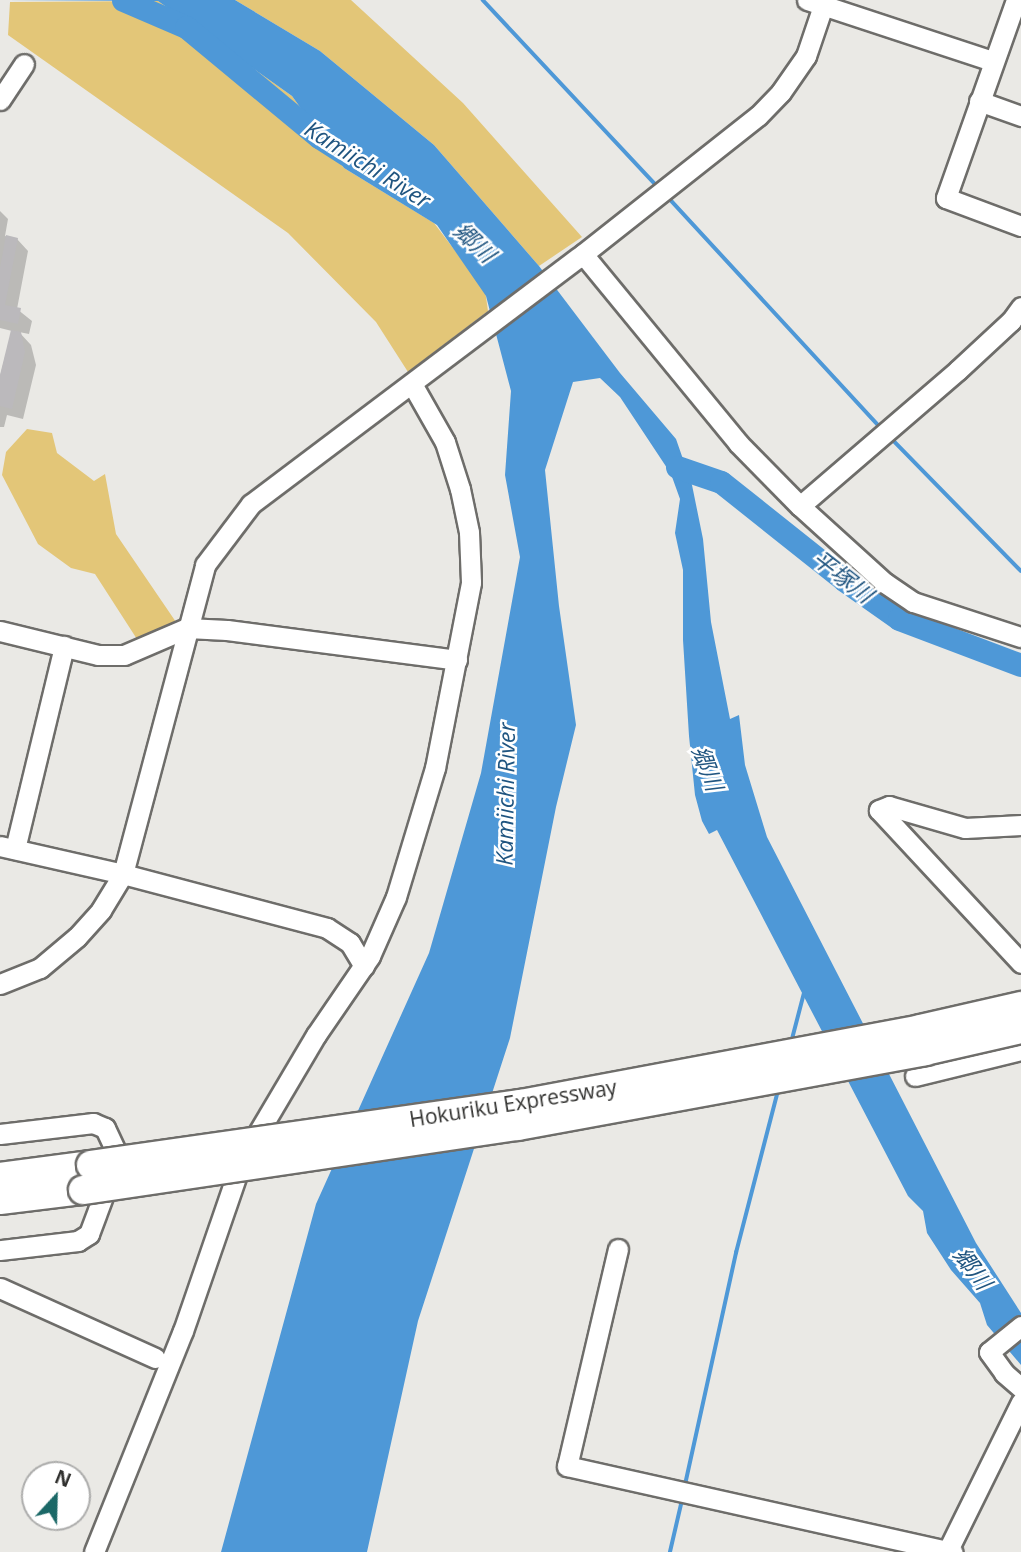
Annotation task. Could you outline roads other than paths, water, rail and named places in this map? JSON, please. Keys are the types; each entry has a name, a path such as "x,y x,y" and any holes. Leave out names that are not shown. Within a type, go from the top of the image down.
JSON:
{"highway":[{"name":"Hokuriku Expressway","path":"0,1200 87,1178 521,1104 893,1034 1021,1006"},
{"name":"Hokuriku Expressway","path":"0,1177 87,1178 518,1126 925,1051 1021,1029"}],"street":[{"path":"1016,0 946,198 1021,226"},
{"path":"0,984 40,968 77,937 101,910 123,874 141,815 205,565 251,504 581,256 758,116 781,92 806,56 819,2 993,61"},
{"path":"0,100 24,64"},
{"path":"979,101 1021,116"},
{"path":"581,256 738,443 800,506 885,583 913,602 1021,638"},
{"path":"800,506 958,370 1011,321 1021,307"},
{"path":"94,1552 183,1331 242,1160 316,1035 364,966 396,897 435,768 471,582 469,532 460,489 445,443 416,381"},
{"path":"0,631 98,655 124,655 187,628 227,630 457,660"},
{"path":"64,646 8,848 123,874 327,928 351,943 364,966"},
{"path":"1021,825 965,828 889,806 879,810 1021,963"},
{"path":"915,1076 1021,1050"},
{"path":"0,1134 93,1123 105,1128 118,1156 89,1234 78,1241 0,1251"},
{"path":"618,1249 567,1466 949,1552 1021,1402"},
{"path":"0,1288 155,1358"},
{"path":"1021,1326 989,1353 1004,1373 1021,1388"}],"water":[{"name":"郷川","path":"7,0 235,0 320,51 434,145 539,266 620,373 676,439 692,485 703,539 711,622 730,719 739,715 745,765 767,837 976,1243 1021,1313 1021,1365 987,1325 980,1303 951,1270 927,1233 923,1211 908,1196 717,830 709,834 702,821 695,795 689,736 683,640 683,570 675,533 680,499 671,474 620,397 600,378 573,382 545,470 559,606 576,725 556,807 510,1038 418,1321 367,1552 221,1552 316,1204 429,953 481,773 520,557 505,475 511,391 486,296 437,225 344,168 292,96 158,1"}],"waterway":[{"name":"Kamiichi River","path":"123,0 186,27 319,137 347,155"},
{"path":"483,0 659,188"},
{"path":"667,196 880,427"},
{"path":"890,437 1021,571"},
{"name":"平塚川","path":"677,467 721,482 844,580 899,619 1021,665"},
{"path":"791,1043 804,993"},
{"path":"685,1485 736,1253 778,1091"},
{"path":"670,1552 682,1500"}]}
